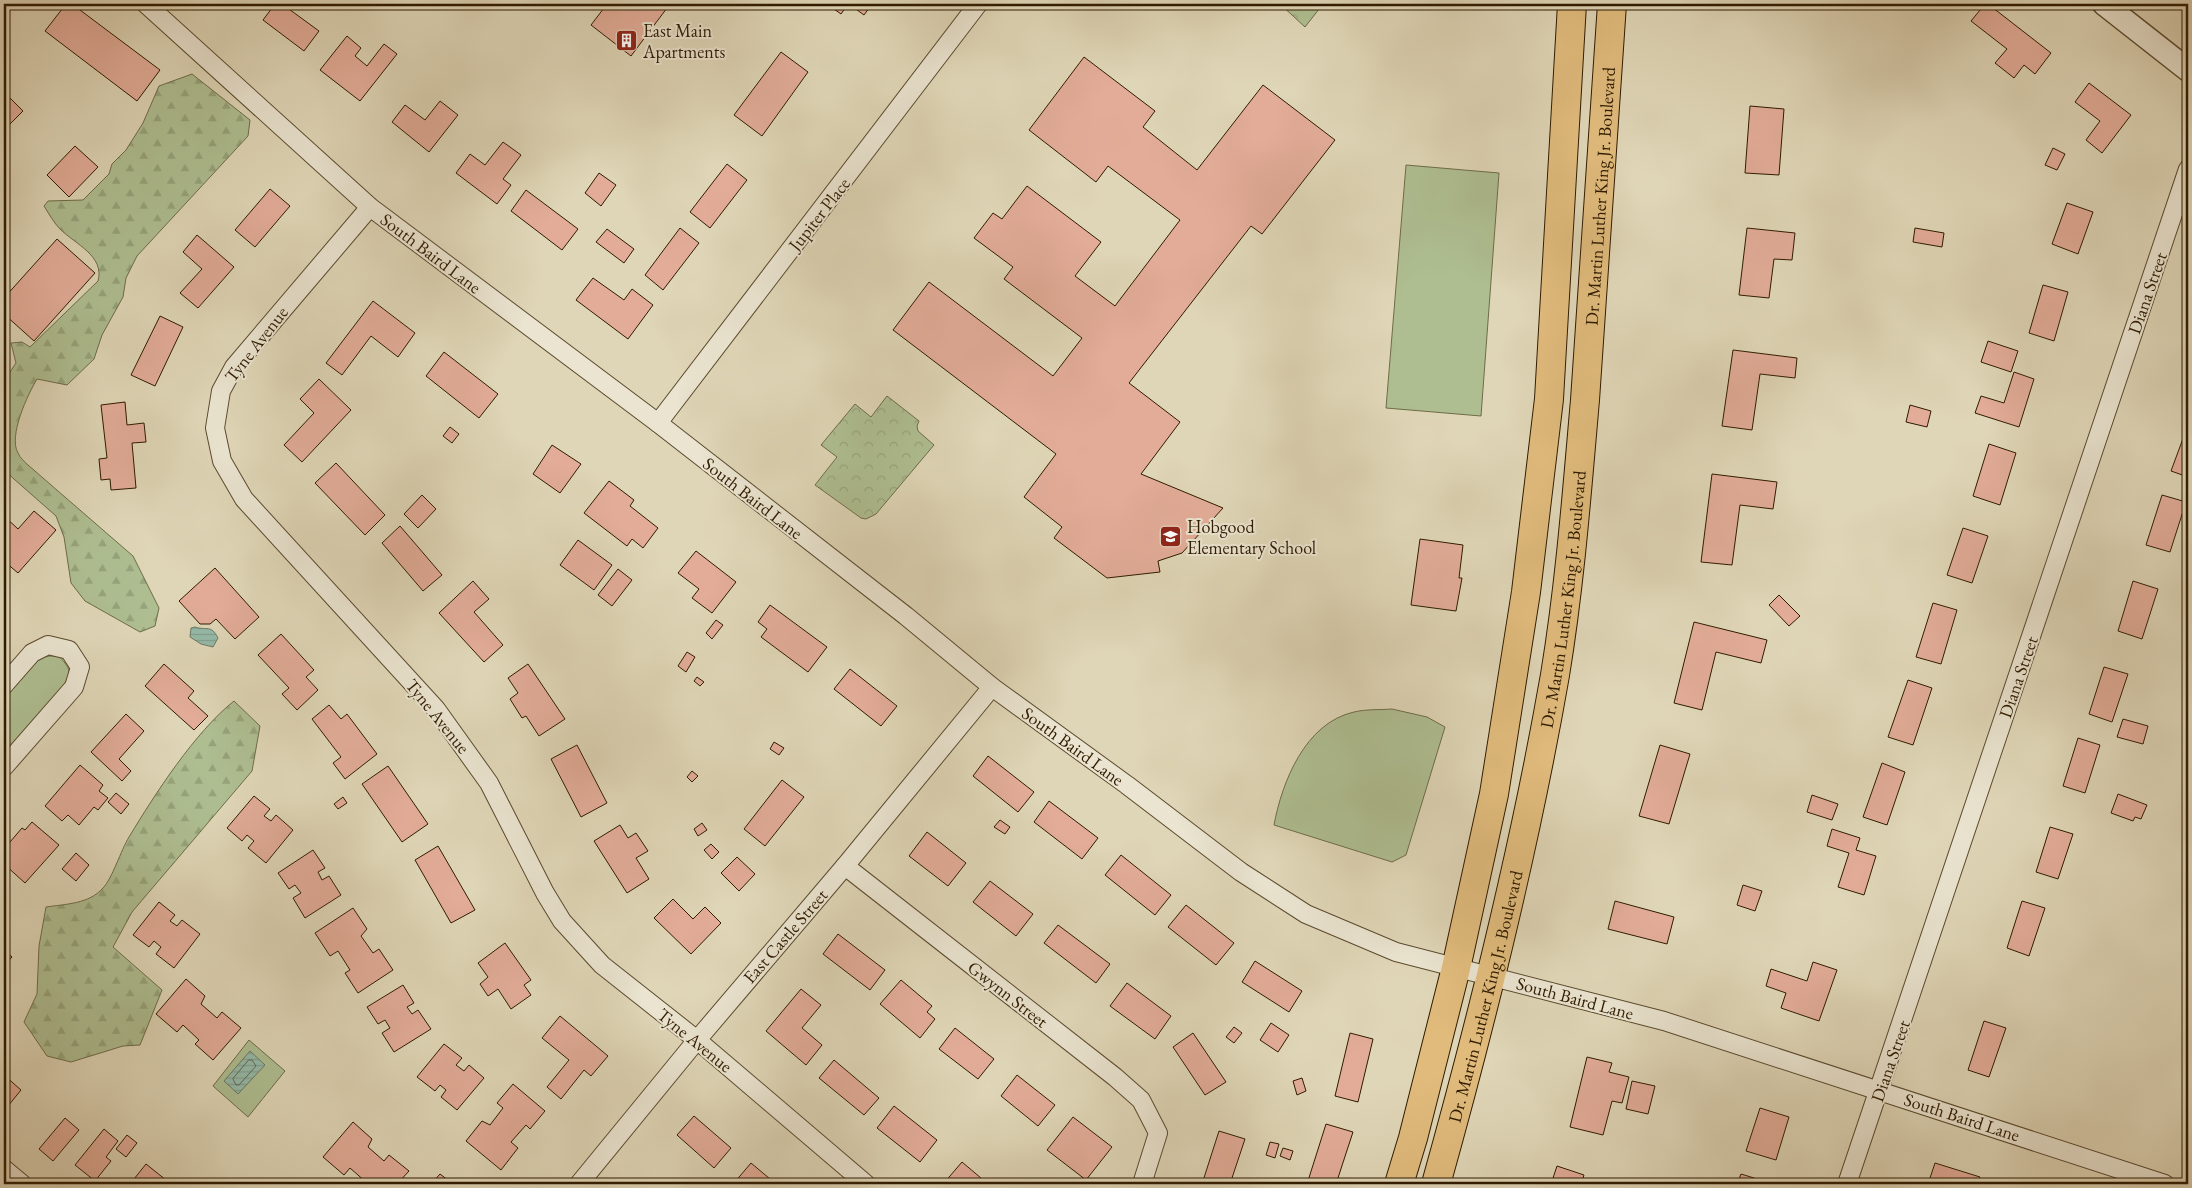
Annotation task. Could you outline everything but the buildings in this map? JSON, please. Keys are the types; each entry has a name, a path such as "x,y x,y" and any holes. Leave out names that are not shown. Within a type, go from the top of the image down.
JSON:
{"main road":[{"name":"Dr. Martin Luther King Jr. Boulevard","path":"1398,1184 1413,1138 1456,968 1494,794 1526,592 1549,399 1572,4"},
{"name":"Dr. Martin Luther King Jr. Boulevard","path":"1436,1184 1492,976 1531,799 1555,672 1577,498 1594,295 1612,4"}],"street":[{"name":"South Baird Lane","path":"146,4 370,207 658,423 906,616 992,687 1134,790 1241,872 1306,914 1396,952 1664,1021 2165,1184"},
{"name":"Jupiter Place","path":"658,423 978,4"},
{"path":"2104,4 2188,70"},
{"name":"Diana Street","path":"1847,1184 2188,169"},
{"name":"Tyne Avenue","path":"370,207 234,367 221,390 215,428 222,461 244,499 436,709 489,783 545,893 562,922 602,964 697,1040 866,1184"},
{"path":"4,685 32,653 48,645 69,650 80,668 74,687 4,767"},
{"name":"East Castle Street","path":"579,1184 992,687"},
{"name":"Gwynn Street","path":"845,866 1115,1077 1141,1100 1158,1133 1142,1184"},
{"path":"4,1169 22,1184"}],"green space":[{"path":"1280,4 1323,4 1305,27"},
{"path":"192,74 250,120 248,136 137,256 126,278 123,297 102,335 94,359 67,385 37,379 20,415 15,436 20,457 133,556 159,608 155,626 140,632 85,601 71,583 64,537 56,516 6,472 4,473 4,381 16,363 11,343 22,342 30,347 98,281 99,272 93,258 60,229 44,206 48,201 83,200 109,174 112,164 126,150 143,123 159,86"},
{"path":"1406,165 1499,173 1481,416 1386,408"},
{"path":"887,396 919,421 918,431 934,445 876,514 866,519 861,518 815,485 837,457 821,445 855,404 871,417"},
{"path":"59,656 65,663 69,672 67,680 52,702 4,756 4,699 40,658"},
{"path":"234,701 260,726 252,771 132,912 113,947 162,990 140,1045 123,1046 71,1062 47,1056 24,1022 37,994 39,946 46,907 84,900 103,888 110,878 129,837 163,783 190,746 219,714"},
{"path":"1392,709 1427,717 1445,727 1406,855 1392,862 1274,825 1290,773 1309,741 1322,728 1337,718 1354,712"},
{"path":"249,1040 285,1071 248,1117 213,1086"}],"water":[{"path":"191,628 211,629 213,631 218,638 213,647 201,644 190,637"},
{"path":"250,1051 265,1065 238,1094 224,1081"}],"place":[{"name":"East Main Apartments","path":"627,40"},
{"name":"Hobgood Elementary School","path":"1171,536"}]}
